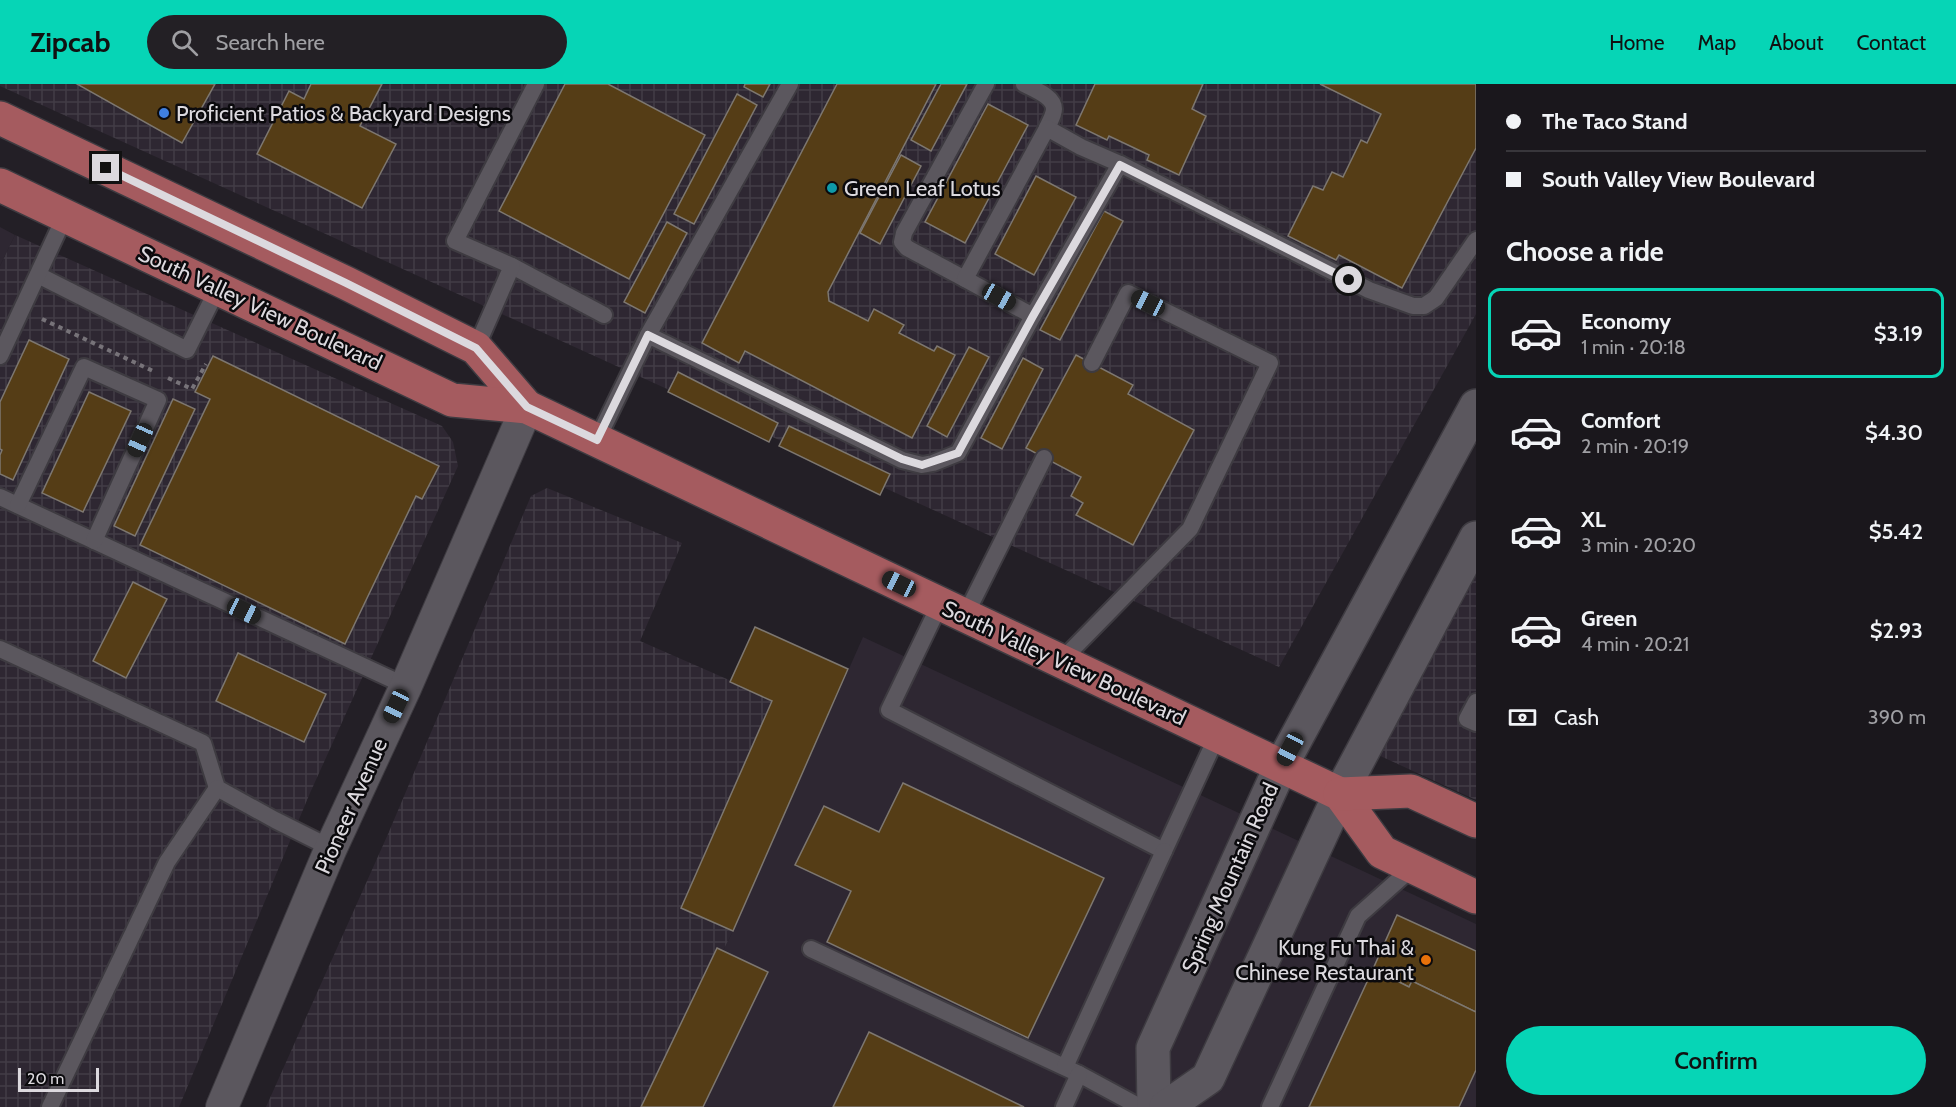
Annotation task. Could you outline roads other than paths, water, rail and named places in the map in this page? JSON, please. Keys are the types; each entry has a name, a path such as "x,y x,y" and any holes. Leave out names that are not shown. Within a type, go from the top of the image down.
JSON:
{"main road":[{"name":"South Valley View Boulevard","path":"0,118 346,283 476,348 527,407"},
{"name":"South Valley View Boulevard","path":"0,185 452,400 527,407 1340,794 1411,791 1476,821"},
{"name":"Spring Mountain Road","path":"1154,1107 1153,1048 1281,766 1476,406"},
{"path":"1166,1107 1208,1078 1340,794 1476,538"},
{"name":"South Valley View Boulevard","path":"1340,794 1382,852 1476,897"}],"street":[{"name":"Pioneer Avenue","path":"222,1107 331,848 406,686 527,407"}],"lane":[{"path":"536,84 455,241 512,266 604,315"},
{"path":"597,440 648,335 790,84"},
{"path":"986,84 904,233 902,242 907,248 1033,316"},
{"path":"965,279 1047,128 1054,109 1046,96 1024,84"},
{"path":"1047,128 1369,290 1413,306 1424,306 1436,298 1476,240"},
{"path":"648,335 902,459 922,465 958,453 1120,165"},
{"path":"0,356 65,216"},
{"path":"476,348 512,266"},
{"path":"38,275 187,350 218,288"},
{"path":"1061,661 1190,529 1270,363 1128,293 1092,363"},
{"path":"18,506 84,367 158,400 94,541"},
{"path":"1044,458 953,610 889,710 1164,851"},
{"path":"0,497 406,686"},
{"path":"0,649 202,743 217,788 331,848"},
{"path":"1476,702 1467,719 1476,723"},
{"path":"1064,1107 1072,1070 1164,851 1217,736"},
{"path":"50,1107 167,862 217,788"},
{"path":"1270,1107 1358,916 1413,867"},
{"path":"811,950 1072,1070 1140,1107"}],"place":[{"name":"Proficient Patios & Backyard Designs","path":"164,113"},
{"name":"Green Leaf Lotus","path":"832,188"},
{"name":"Kung Fu Thai & Chinese Restaurant","path":"1426,960"}]}
